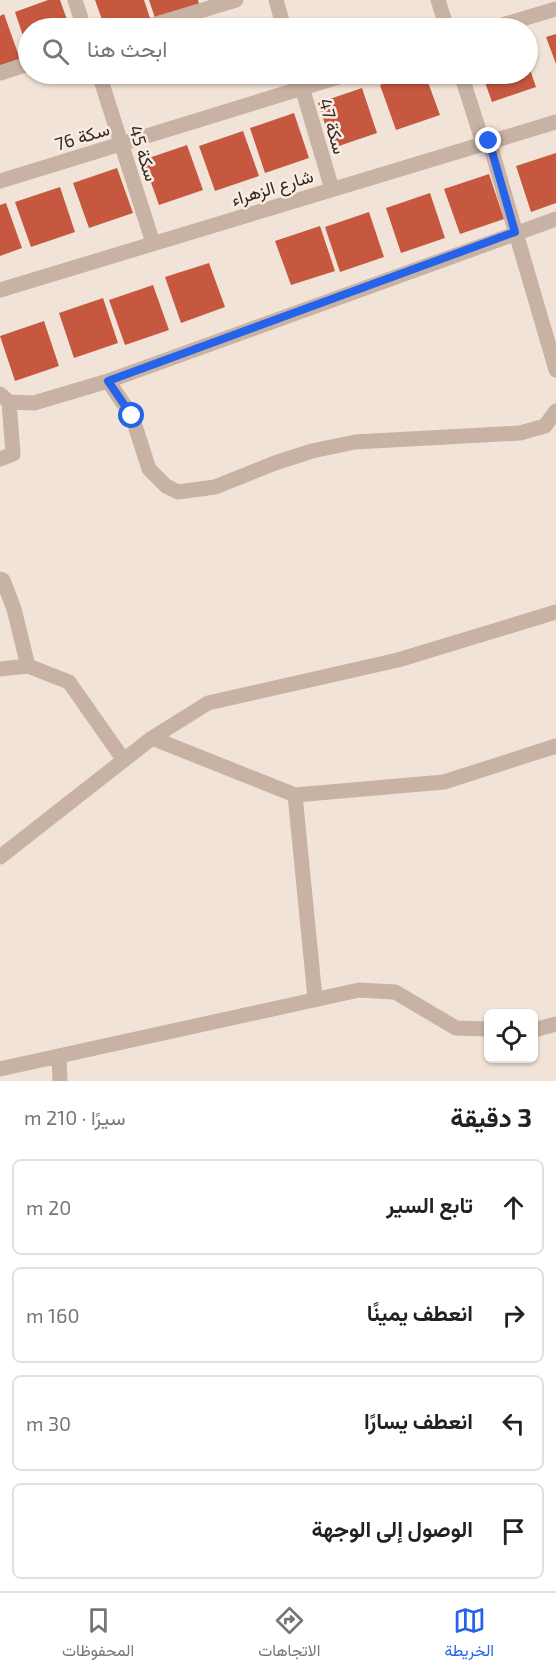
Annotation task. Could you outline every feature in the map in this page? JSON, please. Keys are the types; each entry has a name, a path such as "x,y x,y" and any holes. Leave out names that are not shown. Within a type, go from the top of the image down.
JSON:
{"street":[{"path":"75,0 81,18"},
{"path":"176,18 236,0"},
{"path":"276,0 281,18"},
{"path":"438,0 444,18"},
{"path":"526,18 556,9"},
{"path":"0,73 18,67"},
{"name":"سكة 45","path":"102,84 153,243"},
{"name":"سكة 76","path":"0,181 121,144 291,84"},
{"name":"سكة 47","path":"301,84 332,189"},
{"path":"465,84 515,232 556,370"},
{"name":"شارع الزهراء","path":"0,290 556,122"},
{"path":"0,459 13,454 5,398 34,404 108,381 556,219"},
{"path":"108,381 132,416 149,468 156,478 178,492 216,487 275,463 339,445 519,433 545,426 556,411"},
{"path":"0,579 3,580 14,609 28,666"},
{"path":"0,857 123,759 208,703 399,660 556,612"},
{"path":"0,669 28,666 69,682 123,759"},
{"path":"152,738 295,795 444,782 556,746"},
{"path":"295,795 315,998"},
{"path":"0,1069 358,990 395,992 456,1028 484,1029"},
{"path":"538,1029 556,1024"},
{"path":"59,1056 60,1081"}],"building":[{"path":"48,0 60,0 66,18 18,18 18,21 15,12"},
{"path":"95,0 144,0 150,18 101,18"},
{"path":"149,0 198,0 199,4 155,18"},
{"path":"4,14 18,53 18,60 0,66 0,16"},
{"path":"556,34 556,64 546,37"},
{"path":"429,84 440,115 396,130 380,85"},
{"path":"486,84 535,84 536,87 492,102"},
{"path":"362,88 377,133 333,148 318,103"},
{"path":"294,113 309,158 265,173 250,128"},
{"path":"243,131 259,176 215,191 199,146"},
{"path":"187,145 203,190 159,205 143,160"},
{"path":"556,153 556,203 531,212 516,166"},
{"path":"117,168 133,213 89,228 73,183"},
{"path":"489,174 504,219 460,234 444,189"},
{"path":"60,187 75,232 31,247 15,202"},
{"path":"430,193 445,238 401,253 386,208"},
{"path":"6,203 22,248 0,256 0,205"},
{"path":"369,212 384,257 340,272 325,227"},
{"path":"320,226 335,271 291,285 275,241"},
{"path":"209,263 225,307 181,323 165,277"},
{"path":"153,285 169,330 125,345 109,300"},
{"path":"103,298 118,343 74,358 59,313"},
{"path":"44,321 59,366 15,381 0,336"}],"route":[{"path":"132,416 108,381 515,232 489,141"}]}
